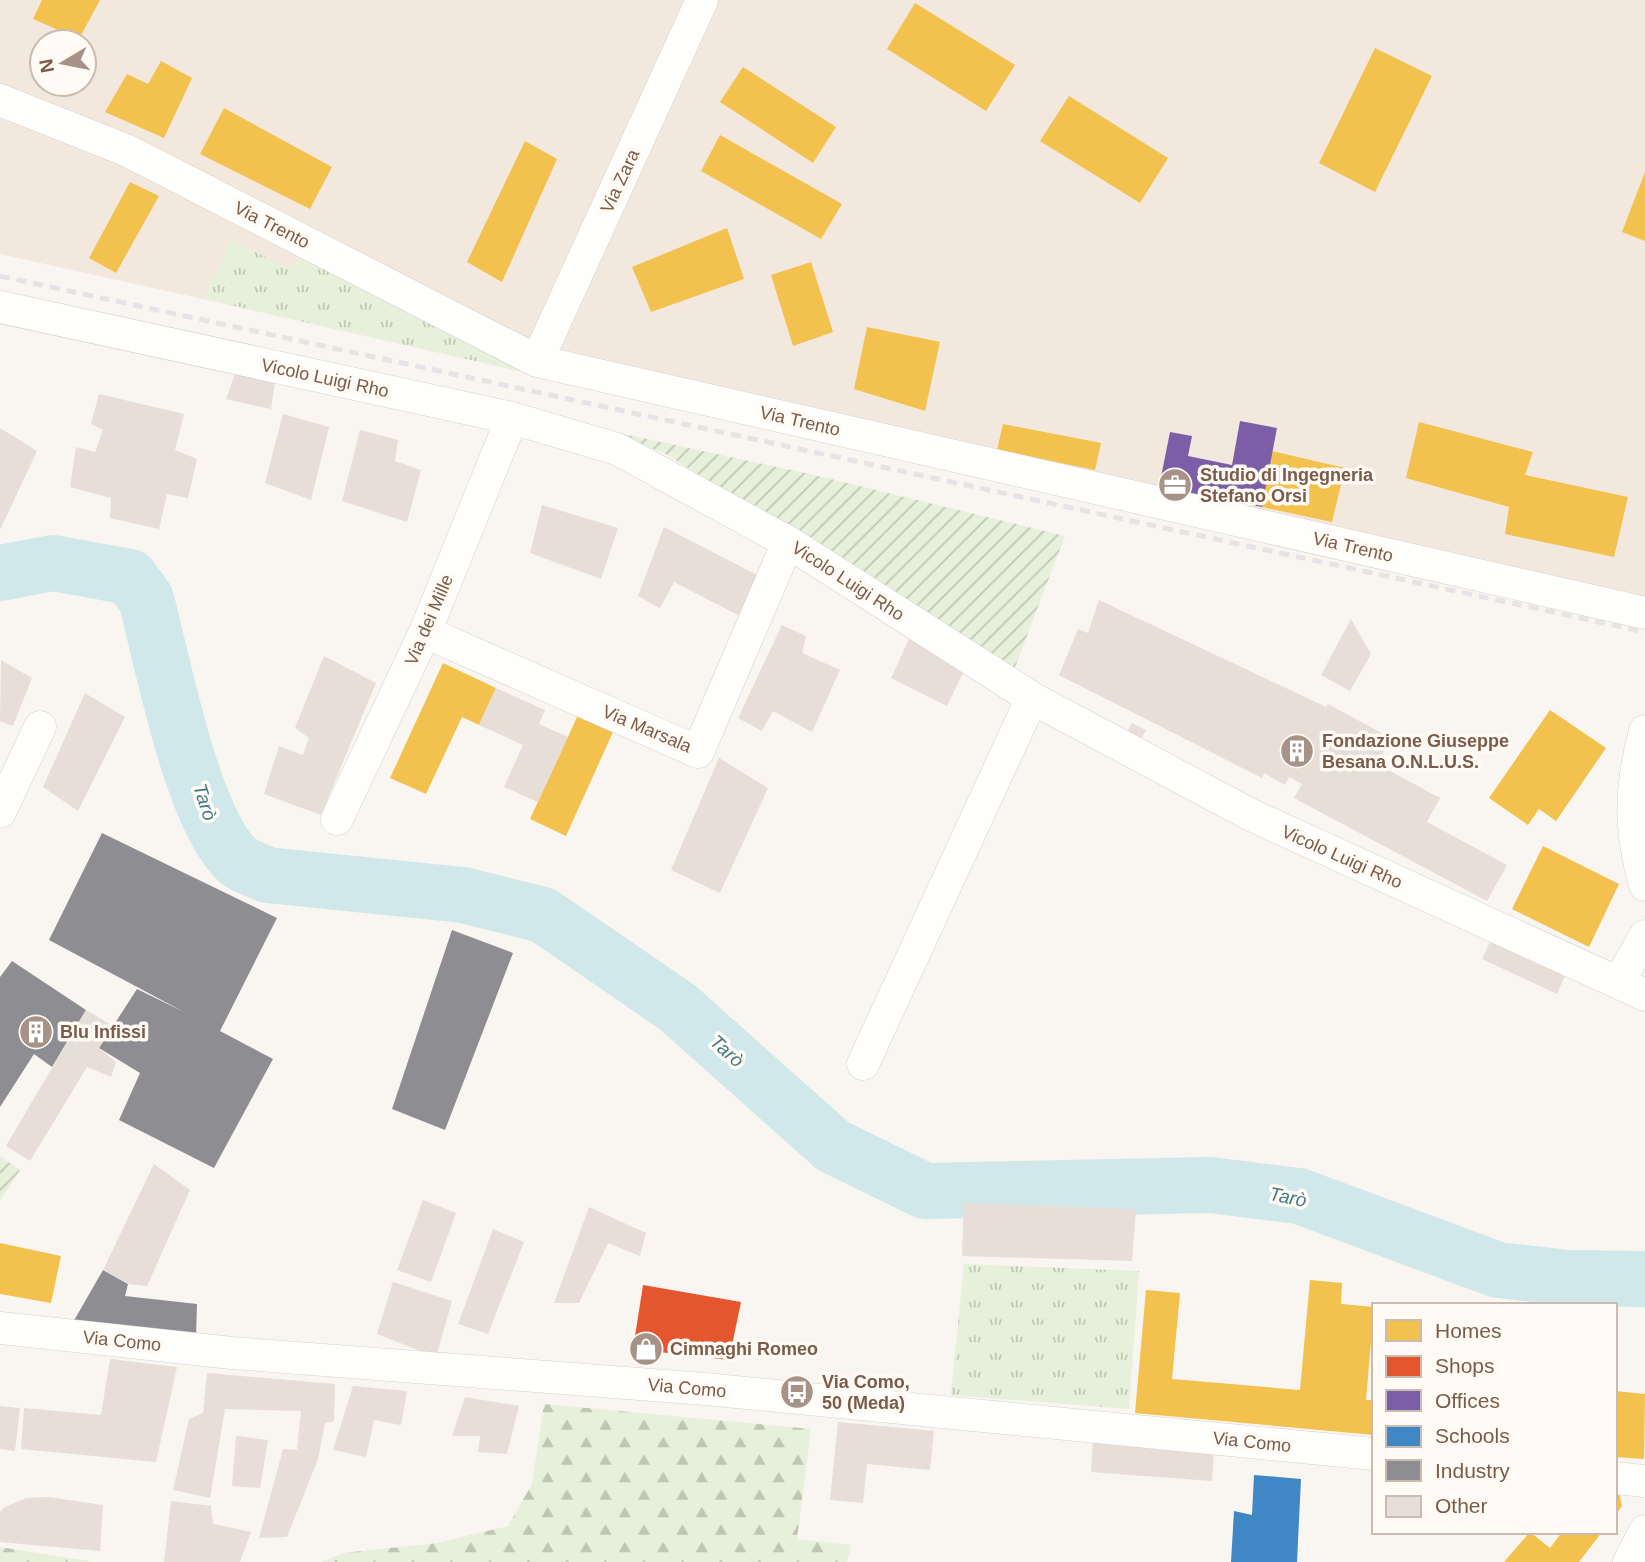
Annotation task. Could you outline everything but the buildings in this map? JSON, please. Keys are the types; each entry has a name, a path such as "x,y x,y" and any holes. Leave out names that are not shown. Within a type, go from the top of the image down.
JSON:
{"street":[{"name":"Via Zara","path":"537,361 702,0"},
{"name":"Via Trento","path":"0,100 128,151 537,361 1645,613"},
{"name":"Vicolo Luigi Rho","path":"0,307 512,418 617,449 788,542 1032,698 1251,816 1632,989"},
{"name":"Via dei Mille","path":"337,819 425,632 512,418"},
{"name":"Via Marsala","path":"425,632 698,752 788,542"},
{"path":"863,1064 1032,698"},
{"path":"0,812 40,727"},
{"path":"1644,882 1633,808 1634,775 1645,731"},
{"path":"1632,989 1645,936"},
{"name":"Via Como","path":"0,1328 233,1353 705,1389 1372,1454"},
{"path":"1617,1478 1645,1481"},
{"path":"1629,1562 1645,1531"}],"shaded area":[{"path":"0,0 1645,0 1645,622 527,373 289,270 232,240 203,299 0,254"}],"green space":[{"path":"232,240 289,269 302,256 527,373 203,299"},
{"path":"605,430 810,474 1065,536 1014,670 664,453"},
{"path":"0,1156 20,1170 0,1201"},
{"path":"964,1264 1139,1271 1129,1409 951,1395"},
{"path":"544,1404 811,1429 797,1539 851,1545 847,1562 322,1562 343,1553 437,1543 508,1526 532,1484"},
{"path":"0,1547 95,1562 0,1562"}],"waterway":[{"name":"Tarò","path":"0,573 53,563 130,577 146,599 170,699 193,777 222,840 238,861 267,875 463,895 543,915 677,1007 833,1146 925,1191 1210,1185 1299,1196 1498,1270 1569,1278 1645,1279"}],"railway":[{"path":"0,276 1645,632"}],"place":[{"name":"Studio di Ingegneria Stefano Orsi","path":"1175,485"},
{"name":"Fondazione Giuseppe Besana O.N.L.U.S.","path":"1297,751"},
{"name":"Blu Infissi","path":"36,1032"},
{"name":"Cimnaghi Romeo","path":"646,1349"},
{"name":"Via Como, 50 (Meda)","path":"797,1392"}]}
